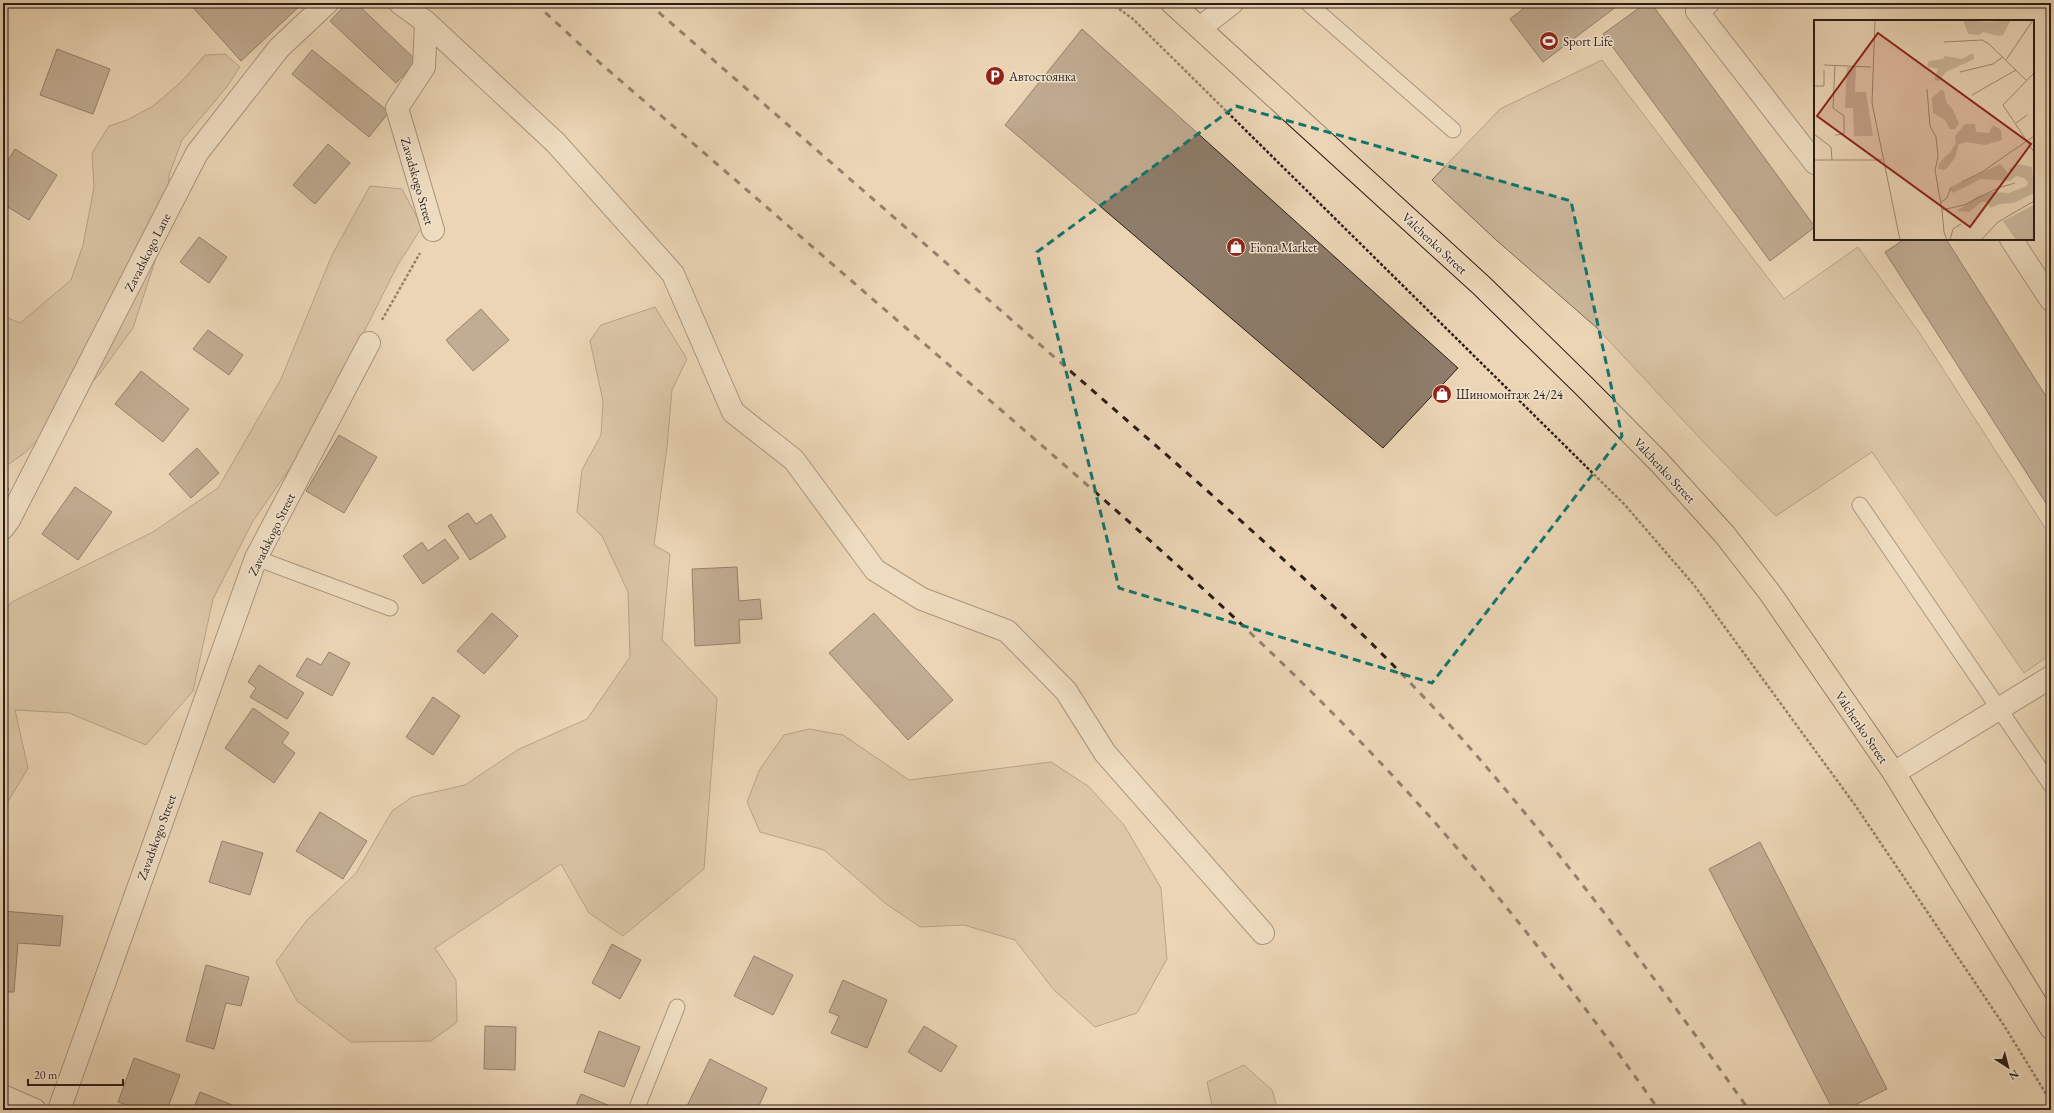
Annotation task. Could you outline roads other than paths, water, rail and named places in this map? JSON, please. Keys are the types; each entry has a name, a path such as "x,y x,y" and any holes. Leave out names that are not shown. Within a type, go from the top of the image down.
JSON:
{"main road":[{"name":"Valchenko Street","path":"1172,3 1482,286 1586,387 1660,463 1725,535 1770,593 1894,773 2051,1028"}],"street":[{"name":"Zavadskogo Lane","path":"3,528 9,520 198,153 280,48 327,3"},
{"path":"400,3 426,22 556,143 673,274 733,412 794,460 875,570 922,599 1007,631 1066,691 1106,754 1263,933"},
{"path":"1200,28 1232,3"},
{"path":"1708,3 1697,11 1814,162"},
{"name":"Zavadskogo Street","path":"426,22 424,67 397,108 433,230"},
{"path":"2011,240 2051,300"},
{"name":"Zavadskogo Street","path":"58,1110 256,558 369,343"},
{"path":"1894,773 2051,677"},
{"path":"3,1096 36,1110"}],"lane":[{"path":"1308,3 1453,130"},
{"path":"1860,505 2000,708 2051,785"},
{"path":"256,558 390,608"},
{"path":"636,1110 677,1007"}],"railway":[{"path":"535,3 600,63 1186,573 1331,711 1415,800 1489,886 1559,974 1659,1110"},
{"path":"648,3 1177,464 1291,567 1401,673 1436,710 1507,791 1579,880 1648,971 1749,1110"}],"place":[{"name":"Sport Life","path":"1549,41"},
{"name":"Автостоянка","path":"995,76"},
{"name":"Fiona Market","path":"1236,247"},
{"name":"Шиномонтаж 24/24","path":"1442,394"}]}
